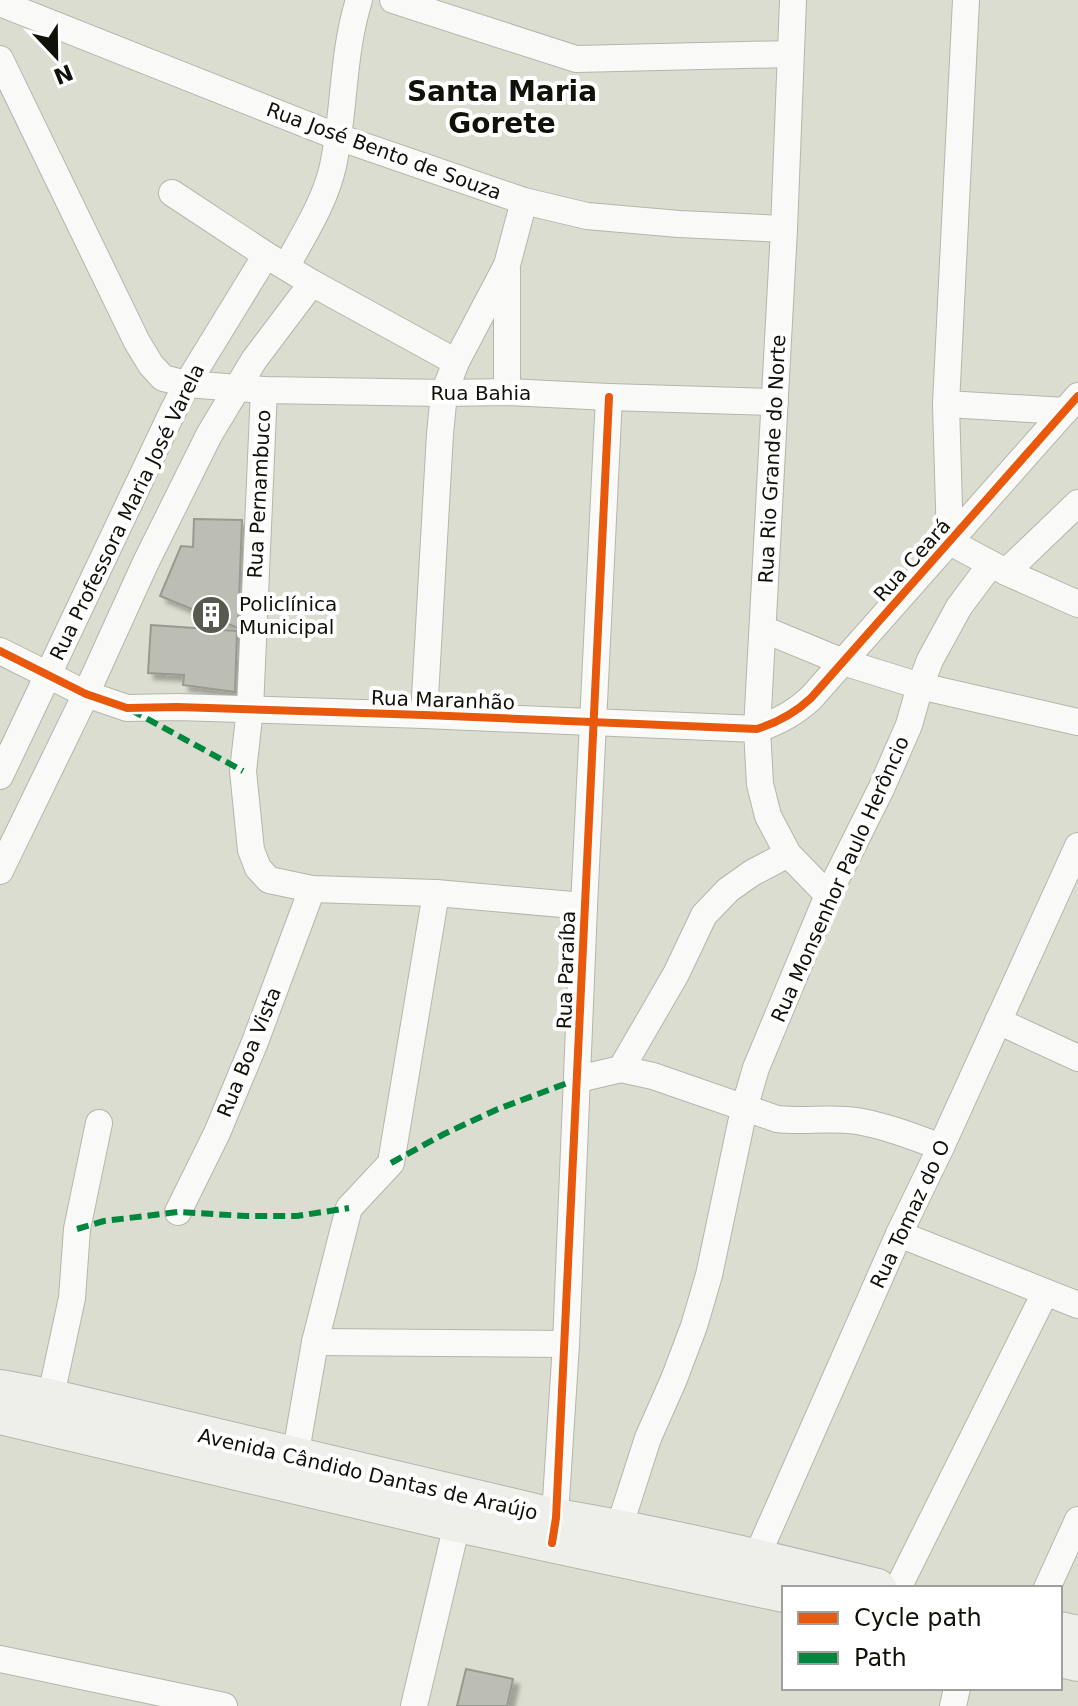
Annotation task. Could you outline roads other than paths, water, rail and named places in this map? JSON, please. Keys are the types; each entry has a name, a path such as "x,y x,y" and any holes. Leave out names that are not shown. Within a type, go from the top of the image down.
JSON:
{"main road":[{"name":"Avenida Cândido Dantas de Araújo","path":"0,1389 47,1412 461,1510 751,1570 863,1586"},
{"name":"Avenida Cândido Dantas de Araújo","path":"0,1415 47,1412"},
{"name":"Avenida Cândido Dantas de Araújo","path":"167,1441 295,1457 341,1482"},
{"name":"Avenida Cândido Dantas de Araújo","path":"554,1530 619,1528 751,1570 782,1592"}],"street":[{"name":"Rua Professora Maria José Varela","path":"0,776 187,384 324,197 333,167 347,53 359,0"},
{"path":"393,0 576,59 790,54"},
{"name":"Rua Rio Grande do Norte","path":"793,0 757,729 760,784 768,816 788,854 828,895"},
{"name":"Rua Ceará","path":"950,542 946,404 966,0"},
{"name":"Rua José Bento de Souza","path":"0,3 338,137 524,201 587,216 784,229"},
{"path":"0,59 144,354 163,378 187,384"},
{"path":"172,193 312,283 456,362"},
{"path":"424,715 444,393 456,362 507,265 524,201"},
{"path":"507,265 507,392"},
{"name":"Rua Professora Maria José Varela","path":"0,871 209,435 254,360 312,283"},
{"name":"Rua Bahia","path":"187,384 264,390 507,392 775,402"},
{"name":"Rua Pernambuco","path":"264,390 250,709 243,771 251,850 258,868 269,880 312,889"},
{"name":"Rua Paraíba","path":"554,1530 566,1344 609,397"},
{"path":"946,404 1071,404"},
{"name":"Rua Ceará","path":"757,729 778,722 811,698 1071,404"},
{"name":"Rua Monsenhor Paulo Herôncio","path":"619,1528 648,1438 674,1379 706,1287 744,1109 756,1068 828,895 909,725 930,660 959,607 999,568 1078,503"},
{"path":"950,542 1078,604"},
{"path":"763,629 843,662 920,686 1078,722"},
{"name":"Rua Maranhão","path":"0,651 86,694 127,708 250,709 757,729"},
{"name":"Rua Tomaz do O","path":"751,1570 899,1234 1078,846"},
{"path":"621,1069 676,974 704,915 728,890 788,854"},
{"path":"312,889 436,893 584,906"},
{"name":"Rua Boa Vista","path":"178,1212 223,1120 312,889"},
{"path":"295,1457 315,1342 349,1208 391,1163 436,893"},
{"path":"998,1021 1078,1058"},
{"path":"578,1079 621,1069 653,1076 777,1119 858,1121 941,1147"},
{"path":"47,1412 72,1298 77,1229 99,1123"},
{"path":"899,1234 1078,1305"},
{"path":"899,1586 1045,1293"},
{"path":"315,1342 566,1344"},
{"path":"414,1706 461,1510"},
{"path":"1048,1586 1078,1520"},
{"path":"0,1659 224,1706"}],"place":[{"name":"Policlínica Municipal","path":"211,615"}],"district":[{"name":"Santa Maria Gorete","path":"502,107"}]}
